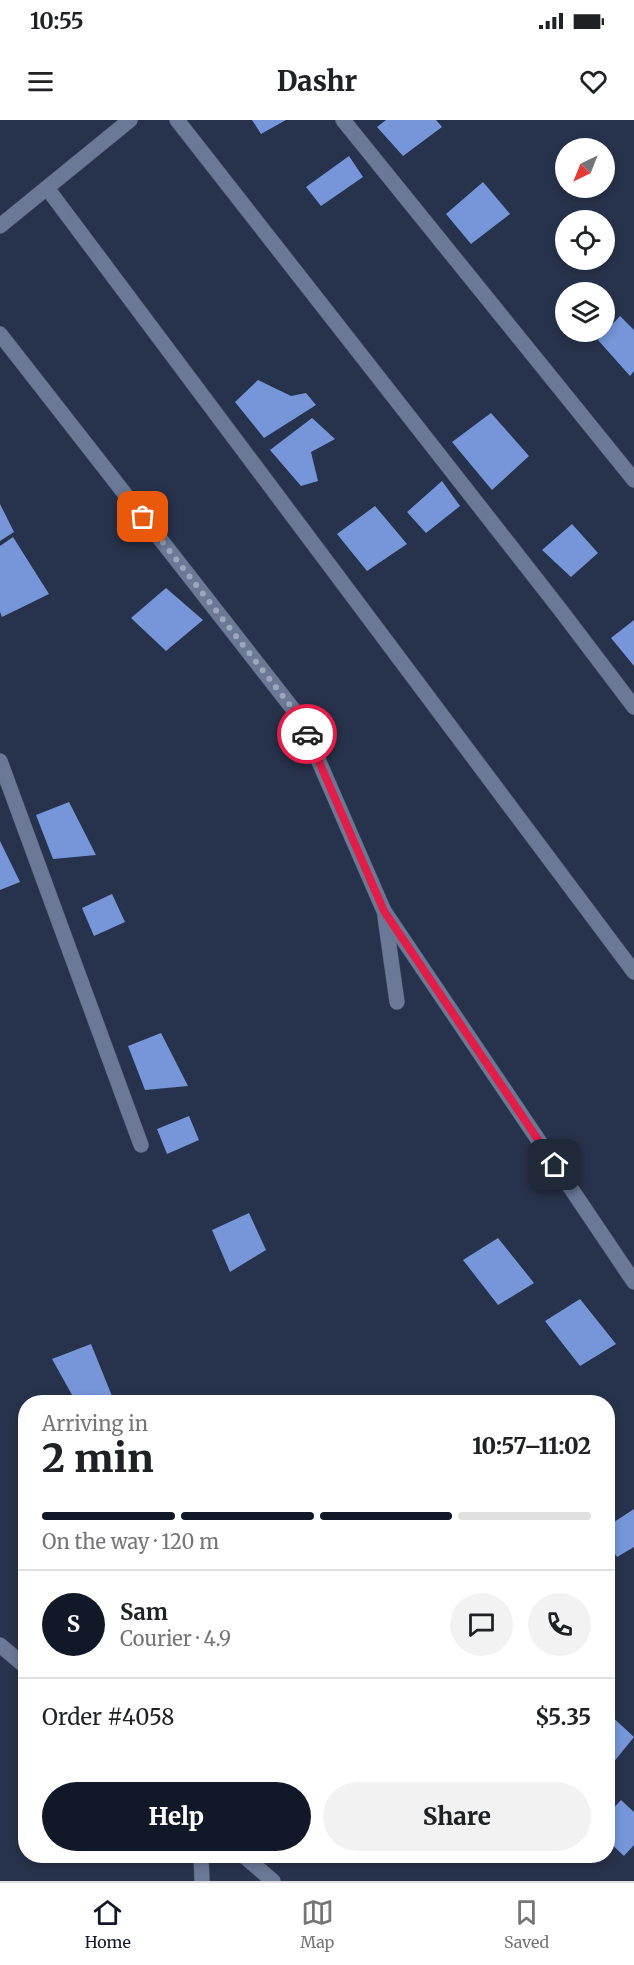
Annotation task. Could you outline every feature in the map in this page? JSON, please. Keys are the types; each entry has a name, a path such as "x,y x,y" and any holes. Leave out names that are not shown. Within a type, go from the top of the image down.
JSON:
{"street":[{"path":"0,226 129,120"},
{"path":"177,120 634,707"},
{"path":"343,120 634,480"},
{"path":"47,188 634,972"},
{"path":"0,334 300,718 384,911 634,1282"},
{"path":"0,761 141,1145"},
{"path":"384,911 397,1002"},
{"path":"0,1646 18,1661"},
{"path":"201,1863 202,1881"},
{"path":"252,1863 273,1881"}],"building":[{"path":"252,120 286,120 261,134"},
{"path":"386,120 436,120 442,127 403,156 377,127"},
{"path":"349,156 363,177 321,206 306,187"},
{"path":"483,182 510,214 471,244 446,214"},
{"path":"620,316 634,330 634,371 630,376 600,342 615,342 615,321"},
{"path":"258,380 291,396 306,393 316,405 264,438 235,402"},
{"path":"491,413 529,456 492,490 452,442"},
{"path":"312,418 335,439 311,452 318,481 301,486 270,450"},
{"path":"442,481 460,506 426,533 407,512"},
{"path":"0,504 14,532 0,541"},
{"path":"375,506 407,544 367,571 337,534"},
{"path":"572,524 598,553 571,577 542,550"},
{"path":"13,537 49,594 2,617 0,612 0,546"},
{"path":"166,588 203,620 166,651 131,618"},
{"path":"634,620 634,666 611,638"},
{"path":"69,802 96,855 53,859 36,815"},
{"path":"0,841 20,882 0,890"},
{"path":"112,894 125,922 94,936 82,908"},
{"path":"161,1033 188,1086 145,1090 128,1046"},
{"path":"189,1116 199,1140 167,1154 157,1129"},
{"path":"249,1213 266,1250 230,1272 212,1230"},
{"path":"498,1238 534,1283 498,1305 463,1260"},
{"path":"580,1299 616,1344 580,1366 545,1321"},
{"path":"91,1344 112,1395 72,1395 52,1359"},
{"path":"634,1509 634,1547 617,1557 615,1554 615,1521"},
{"path":"615,1719 634,1737 615,1760"},
{"path":"621,1800 634,1812 634,1845 624,1856 615,1848 615,1806"}],"way so far":[{"path":"143,517 300,718 307,734"}],"route":[{"path":"307,734 384,911 555,1165"}]}
